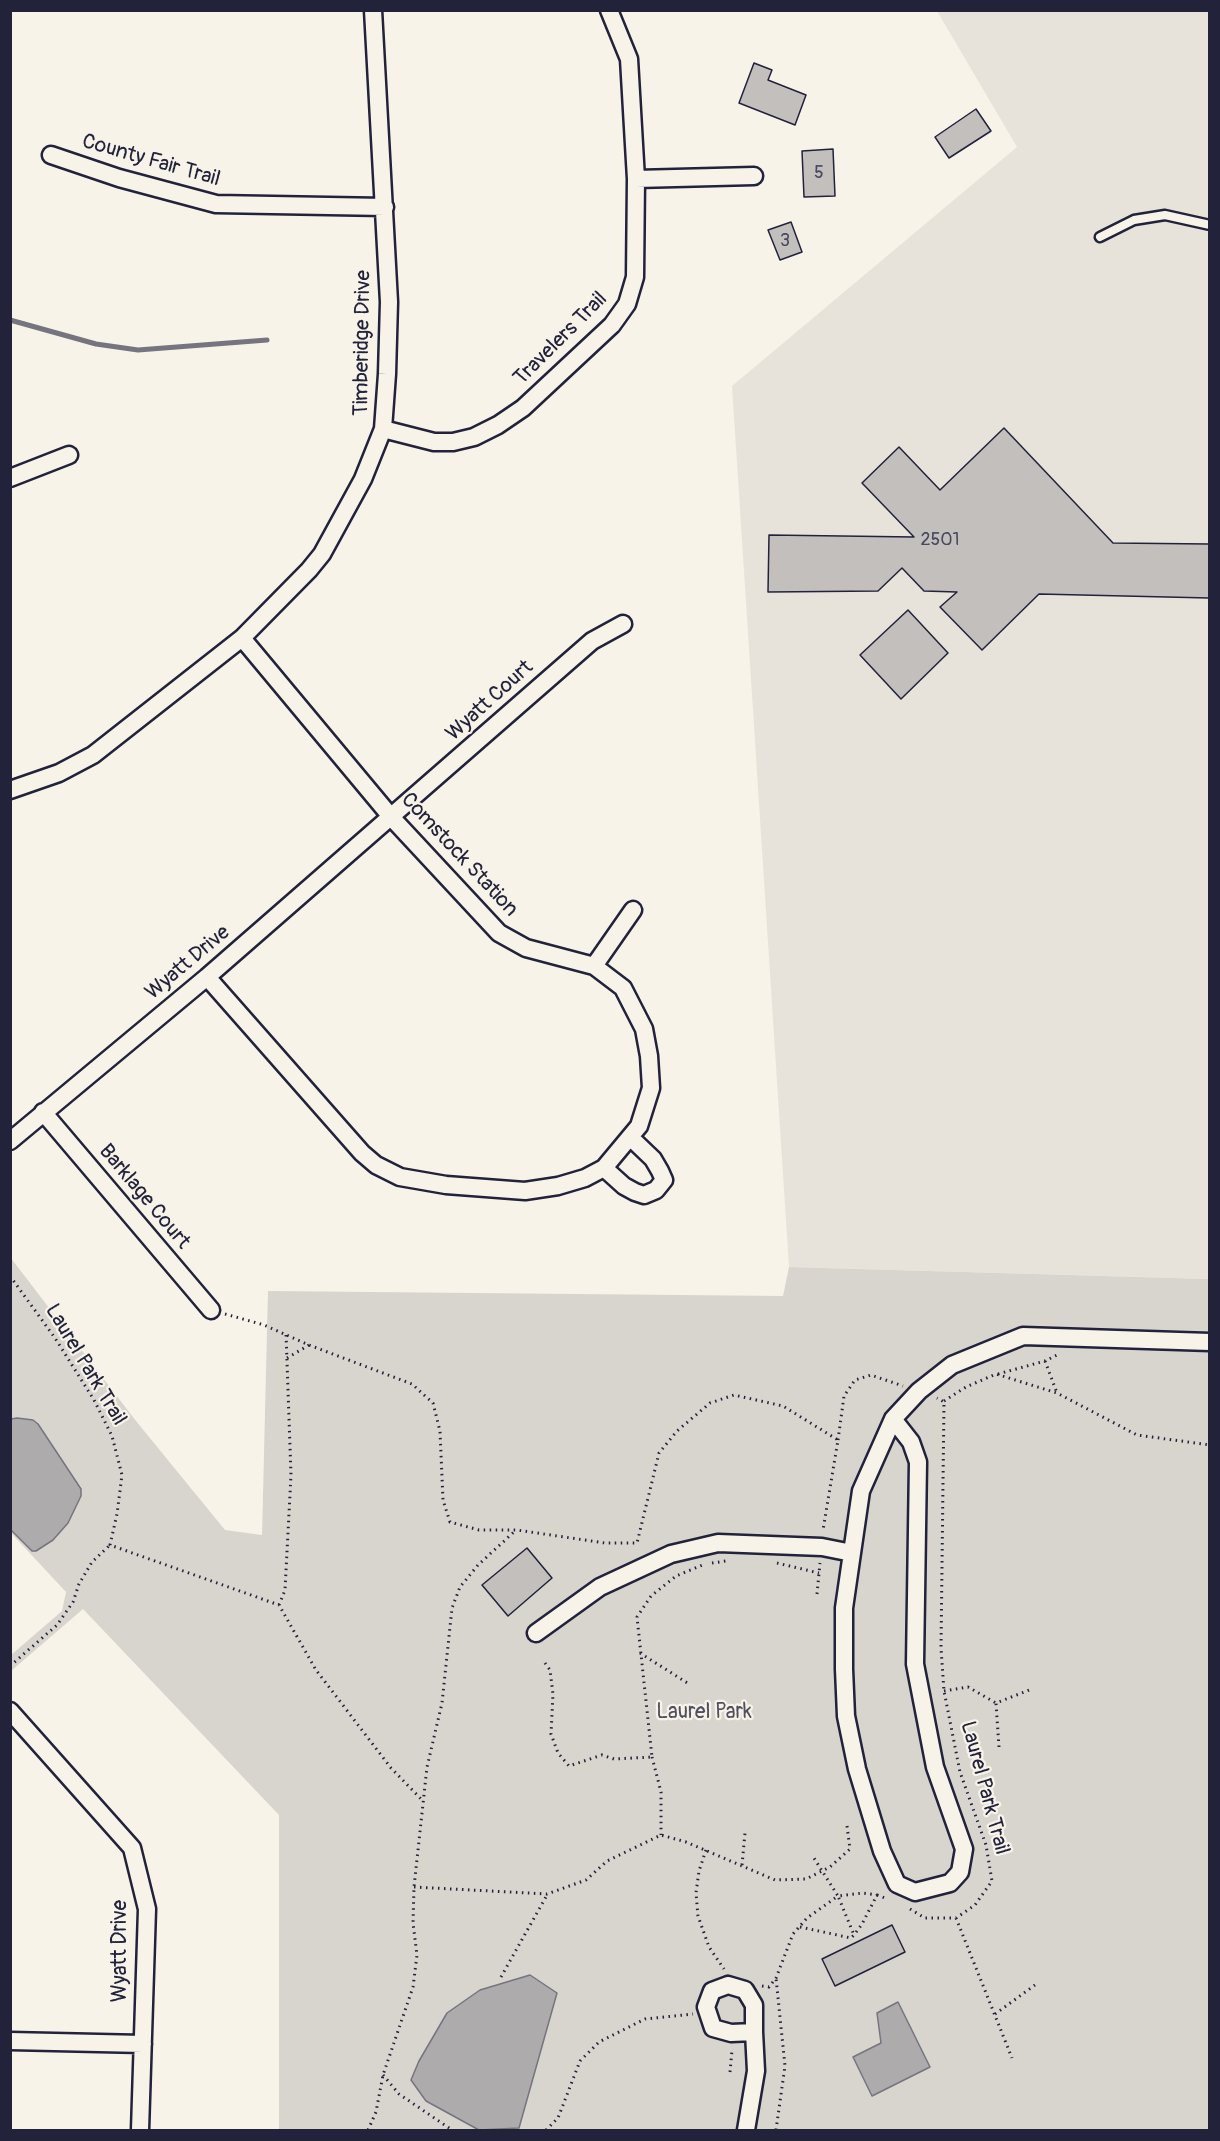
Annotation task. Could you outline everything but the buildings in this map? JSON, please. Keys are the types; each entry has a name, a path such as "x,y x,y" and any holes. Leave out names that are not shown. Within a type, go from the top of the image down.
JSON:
{"street":[{"name":"Timberidge Drive","path":"10,790 59,773 93,755 242,638 309,570 334,536 363,480 383,429 389,302 373,10"},
{"name":"Travelers Trail","path":"383,429 434,442 453,442 474,437 523,408 612,326 627,304 635,277 636,179 629,59 609,10"},
{"name":"County Fair Trail","path":"51,154 119,178 216,204 385,207"},
{"path":"636,179 754,176"},
{"path":"10,478 69,455"},
{"name":"Wyatt Court","path":"392,818 592,641 623,624"},
{"name":"Comstock Station","path":"207,977 362,1153 376,1165 400,1177 446,1185 525,1191 558,1186 585,1178 604,1168 639,1126 651,1088 648,1047 644,1029 623,988 594,966 526,948 499,933 392,818 242,638"},
{"name":"Wyatt Drive","path":"10,1141 207,977 392,818"},
{"path":"594,966 633,910"},
{"name":"Barklage Court","path":"43,1112 211,1310"},
{"path":"604,1168 624,1186 635,1192 644,1195 656,1190 664,1180 660,1171 653,1159 630,1137"},
{"path":"893,1419 911,1442 918,1462 915,1664 935,1767 964,1849 960,1872 950,1883 915,1892 897,1884 882,1851 857,1769 846,1716 844,1608 861,1491 893,1419 919,1391 952,1365 1023,1336 1209,1342"},
{"path":"536,1633 600,1587 671,1554 718,1543 822,1546 852,1553"},
{"name":"Wyatt Drive","path":"10,1711 132,1848 147,1909 140,2130"},
{"path":"746,2130 756,2071 754,2032"},
{"path":"10,2041 143,2044"}],"lane":[{"path":"1100,237 1134,220 1165,215 1209,225"}],"path":[{"name":"Laurel Park Trail","path":"10,1276 55,1338 94,1400 112,1436 122,1475 110,1545"},
{"path":"211,1310 286,1333 309,1346 412,1384 433,1403 440,1431 443,1500 450,1522 479,1530 517,1530 605,1543 638,1543 659,1453 677,1431 710,1403 734,1395 753,1397 783,1406 838,1440"},
{"path":"279,1605 285,1590 290,1517 286,1333"},
{"path":"286,1358 309,1346"},
{"path":"1045,1361 1057,1393"},
{"path":"817,1594 844,1396 855,1380 871,1375 944,1402 966,1387 996,1374 1057,1393 1137,1434 1209,1444"},
{"name":"Laurel Park Trail","path":"944,1402 941,1637 944,1691 960,1772 986,1845 992,1881 975,1905 956,1918 1012,2058"},
{"path":"369,2130 376,2112 382,2075 412,1987 417,1955 413,1923 414,1887 423,1801 427,1767 442,1703 452,1608 460,1587 478,1565 517,1530"},
{"path":"10,1666 57,1625 73,1602 79,1584 92,1562 110,1545 279,1605 316,1670 391,1768 423,1801"},
{"path":"661,1835 661,1792 652,1757 638,1617 651,1596 676,1576 706,1564 737,1560"},
{"path":"773,1562 819,1573"},
{"path":"640,1653 689,1684"},
{"path":"545,1663 550,1670 553,1694 551,1734 558,1753 569,1766 602,1755 614,1759 652,1757"},
{"name":"Laurel Park Trail","path":"944,1691 968,1687 996,1703"},
{"name":"Laurel Park Trail","path":"996,1703 1032,1689"},
{"name":"Laurel Park Trail","path":"996,1703 999,1747"},
{"path":"414,1887 547,1894 586,1880 607,1862 661,1835 706,1850 775,1880 806,1879 820,1872 850,1850 847,1826"},
{"path":"742,1865 746,1833"},
{"path":"706,1850 699,1871 696,1893 698,1916 709,1947 724,1968 725,1978"},
{"path":"812,1856 820,1872 838,1896 854,1935"},
{"path":"755,1984 769,1987 776,1978 793,1934 807,1918 838,1896 863,1893 877,1895 851,1938 800,1927"},
{"path":"501,1977 547,1894"},
{"path":"776,1978 785,2066 776,2130"},
{"path":"994,2014 1035,1985"},
{"path":"546,2130 558,2118 580,2061 599,2042 645,2019 673,2014 697,2014"},
{"path":"382,2075 399,2094 452,2130"}],"shaded area":[{"path":"937,11 1209,11 1209,1279 789,1267 732,386 1017,147"},
{"path":"11,1419 33,1420 38,1424 81,1489 81,1496 68,1523 53,1540 36,1551 32,1551 11,1530"},
{"path":"530,1975 557,1993 519,2128 479,2130 426,2101 411,2080 419,2061 447,2013 480,1990"},
{"path":"898,2002 930,2067 872,2096 853,2057 881,2043 877,2013"}],"green space":[{"name":"Laurel Park","path":"10,1257 136,1421 225,1530 262,1535 268,1291 783,1296 789,1267 1209,1279 1209,2130 279,2130 279,1815 83,1609 11,1671 11,1655 62,1611 66,1592 11,1533"}],"waterway":[{"path":"10,320 96,344 138,350 267,340"}]}
